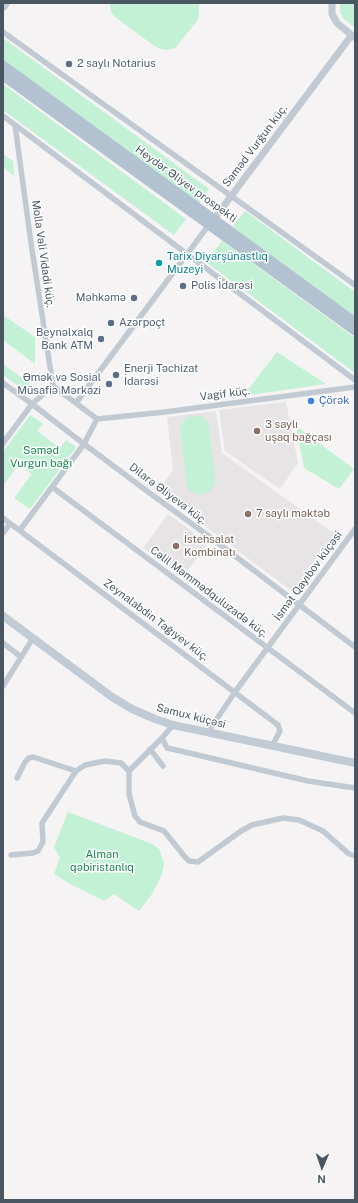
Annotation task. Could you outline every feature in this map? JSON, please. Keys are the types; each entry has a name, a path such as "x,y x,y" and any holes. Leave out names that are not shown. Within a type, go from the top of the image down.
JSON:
{"main road":[{"path":"3,7 6,3"},
{"name":"Heydər Əliyev prospekti","path":"3,65 355,331"},
{"name":"Heydər Əliyev prospekti","path":"3,76 211,223 355,322"},
{"name":"Samux küçəsi","path":"3,616 112,697 142,714 173,725 355,762"}],"street":[{"path":"332,3 331,9 334,19 341,28 353,37"},
{"path":"3,32 355,285"},
{"name":"Səməd Vurğun küç.","path":"76,403 353,37"},
{"path":"3,116 355,380"},
{"name":"Molla Vəli Vidadi küç.","path":"15,125 53,386"},
{"path":"3,383 32,404"},
{"path":"3,443 32,404 53,386 97,418 84,444 20,530"},
{"name":"Vagif küç.","path":"97,418 165,412 355,387"},
{"name":"Dilarə Əliyeva küç.","path":"32,404 355,647"},
{"name":"Cəlil Məmmədquluzadə küç.","path":"52,487 355,713"},
{"name":"Zeynalabdin Tağıyev küç.","path":"3,518 278,725 280,731 272,746"},
{"path":"3,533 10,524"},
{"name":"İsmət Qayıbov küçəsi","path":"208,732 235,692 355,529"},
{"path":"3,686 33,638"},
{"path":"3,642 21,656"},
{"path":"173,725 129,771 129,794 135,816 140,822 164,831 189,861 198,862 240,831 252,825 283,818 299,820 323,831 349,854 355,856"},
{"path":"162,738 167,748 302,779 355,788"},
{"path":"150,749 163,766"},
{"path":"17,778 25,762 29,758 33,757 76,771"},
{"path":"11,855 33,854 40,849 43,842 42,823 76,771 85,765 105,760 121,763 129,771"}],"shaded area":[{"name":"3 saylı uşaq bağçası","path":"286,402 298,463 280,489 225,451 219,410"},
{"name":"7 saylı məktəb","path":"216,411 222,453 339,537 297,595 158,491 173,470 167,417"},
{"name":"İstehsalat Kombinatı","path":"168,514 208,543 183,577 143,548"}],"green space":[{"path":"110,3 199,3 199,15 197,21 175,48 168,50 160,49 115,17 111,12"},
{"path":"340,3 355,3 355,28 343,18 340,11"},
{"path":"3,38 209,189 198,204 3,61"},
{"path":"3,84 186,219 174,235 3,110"},
{"path":"3,154 13,161 14,176 3,167"},
{"path":"245,211 355,292 355,317 232,227"},
{"path":"222,241 355,338 355,373 206,262"},
{"path":"3,315 35,337 35,364 3,340"},
{"path":"277,352 326,384 243,396"},
{"path":"3,364 36,388 31,395 3,375"},
{"name":"Səməd Vurgun bağı","path":"30,415 43,424 37,431 60,448 66,440 76,447 30,509 14,498 32,474 18,465 3,486 3,452"},
{"path":"201,416 209,424 215,481 210,491 201,495 192,492 187,484 180,428 183,421 188,417"},
{"path":"296,426 354,469 339,489 304,468"},
{"name":"Alman qəbiristanlıq","path":"68,812 152,844 159,849 164,863 162,874 152,894 139,911 114,894 104,901 54,874 60,858 54,847"}],"place":[{"name":"2 saylı Notarius","path":"69,64"},
{"name":"Tarix Diyarşünastlıq Muzeyi","path":"159,263"},
{"name":"Polis İdarəsi","path":"183,286"},
{"name":"Məhkəmə","path":"134,298"},
{"name":"Azərpoçt","path":"111,323"},
{"name":"Beynəlxalq Bank ATM","path":"101,339"},
{"name":"Enerji Təchizat İdarəsi","path":"116,375"},
{"name":"Əmək və Sosial Müsafiə Mərkəzi","path":"109,384"},
{"name":"Çörək","path":"311,401"},
{"name":"3 saylı uşaq bağçası","path":"257,431"},
{"name":"7 saylı məktəb","path":"248,514"},
{"name":"İstehsalat Kombinatı","path":"176,546"}]}
